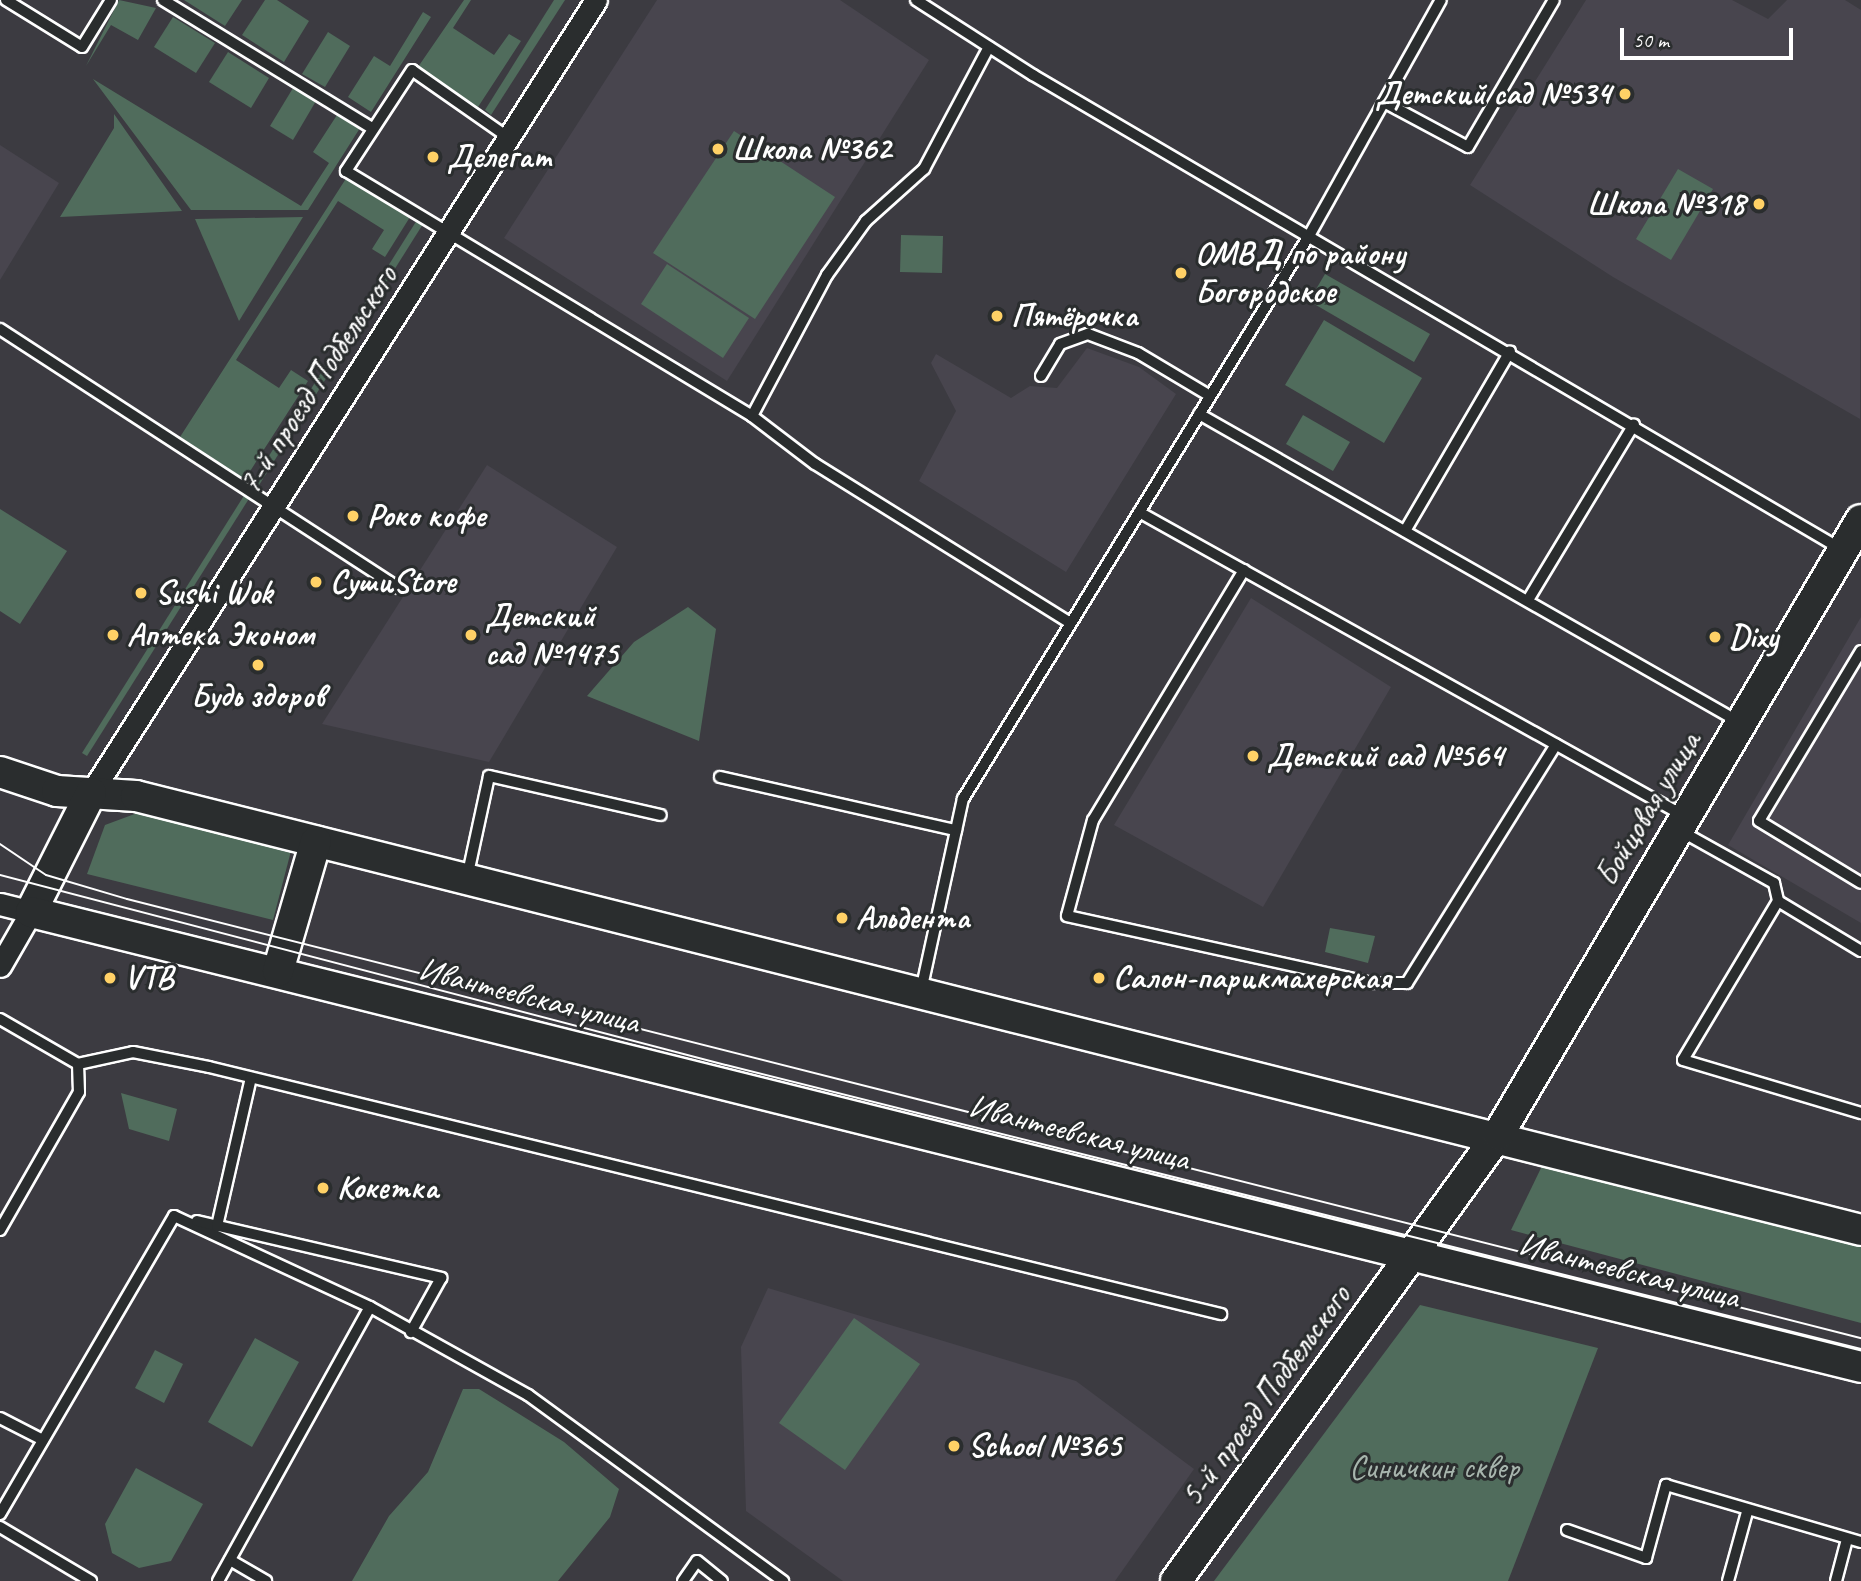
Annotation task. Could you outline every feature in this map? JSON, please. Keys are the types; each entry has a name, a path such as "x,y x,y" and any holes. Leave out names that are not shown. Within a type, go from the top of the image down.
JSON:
{"street":[{"name":"7-й проезд Подбельского","path":"91,793 596,0"},
{"name":"Бойцовая улица","path":"1417,1255 1497,1135 1861,520"},
{"path":"0,772 57,791 136,796 1497,1135 1861,1230"},
{"path":"0,966 31,912 91,793"},
{"path":"278,971 316,841"},
{"name":"Ивантеевская улица","path":"0,904 1861,1367"},
{"name":"5-й проезд Подбельского","path":"1176,1581 1417,1255"}],"lane":[{"path":"6,0 82,47 111,0"},
{"path":"163,0 372,128"},
{"path":"916,0 989,47 1310,233 1844,551"},
{"path":"921,992 963,799 1310,233 1441,0"},
{"path":"1384,102 1468,148 1553,0"},
{"path":"752,416 827,275 866,221 924,169 989,47"},
{"path":"510,138 412,70 346,171 447,237 752,416 815,464 1070,623"},
{"path":"0,329 399,588"},
{"path":"1041,376 1060,344 1088,334 1138,353 1210,396"},
{"path":"1405,531 1510,351"},
{"path":"1199,414 1742,723"},
{"path":"1528,600 1634,424"},
{"path":"1139,512 1556,745 1774,883 1778,901 1683,1060 1861,1113"},
{"path":"1244,570 1093,820 1067,916 1373,983 1407,983 1556,745"},
{"path":"1861,651 1759,821 1861,883"},
{"path":"467,878 489,776 661,815"},
{"path":"720,777 956,830"},
{"path":"1778,901 1861,951"},
{"path":"0,1019 78,1064 133,1052 251,1078 1221,1314"},
{"path":"0,1230 79,1092 78,1064"},
{"path":"217,1226 251,1078"},
{"path":"174,1216 441,1278 411,1332"},
{"path":"174,1216 370,1307 528,1395 783,1581"},
{"path":"0,1514 174,1216"},
{"path":"218,1581 370,1307"},
{"path":"0,1418 43,1440"},
{"path":"1567,1530 1646,1558 1666,1485 1747,1512 1861,1542"},
{"path":"1728,1581 1747,1512"},
{"path":"0,1527 91,1581"},
{"path":"1836,1581 1847,1539"},
{"path":"230,1560 266,1581"},
{"path":"683,1581 697,1561 722,1581"}],"shaded area":[{"name":"Школа №362","path":"657,0 840,0 929,60 727,381 504,238"},
{"path":"1586,0 1732,0 1768,19 1787,0 1845,0 1861,10 1860,419 1613,277 1470,185"},
{"path":"0,145 59,183 0,280"},
{"path":"1087,348 1139,367 1176,394 1066,572 919,481 956,411 931,363 936,354 1011,398 1030,386 1057,388"},
{"name":"Детский сад №1475","path":"487,465 617,547 489,762 322,724"},
{"name":"Детский сад №564","path":"1251,598 1391,687 1263,907 1114,825"},
{"path":"1861,617 1861,923 1728,845"},
{"name":"School №365","path":"768,1288 1076,1381 1194,1469 1115,1581 843,1581 746,1511 741,1347"}],"green space":[{"path":"119,0 156,8 138,40 111,25 86,66"},
{"path":"184,0 242,0 225,26"},
{"path":"265,0 277,0 309,21 284,62 242,35"},
{"path":"464,0 471,0 453,28 494,55 509,34 521,41 478,107 418,67"},
{"path":"554,0 565,0 491,115 485,110"},
{"path":"423,12 431,17 371,112 348,97 374,56 390,66"},
{"path":"173,17 215,43 196,73 154,47"},
{"path":"328,32 350,46 325,87 302,74"},
{"path":"228,52 269,78 251,108 209,82"},
{"path":"93,79 301,206 329,163 313,152 337,115 360,128 308,210 191,210"},
{"path":"293,88 316,101 293,140 270,126"},
{"path":"114,114 182,211 60,217 114,128"},
{"path":"734,131 835,197 755,319 653,253"},
{"path":"1678,169 1713,189 1671,260 1636,239"},
{"path":"347,177 410,217 385,257 372,249 384,230 338,201 236,360 279,388 291,370 308,381 245,479 180,437"},
{"path":"303,217 239,321 195,219"},
{"path":"417,220 423,224 256,490 250,486"},
{"path":"901,235 943,236 942,273 900,272"},
{"path":"667,264 749,318 723,358 641,304"},
{"path":"1325,274 1430,334 1414,362 1309,301"},
{"path":"1324,320 1422,378 1384,443 1285,385"},
{"path":"1303,415 1350,442 1333,471 1286,444"},
{"path":"245,494 250,497 87,756 82,753"},
{"path":"0,509 67,551 20,624 0,611"},
{"path":"688,607 716,629 699,741 587,696 634,642"},
{"path":"140,812 291,851 273,920 87,874 105,825"},
{"path":"1330,928 1375,936 1368,963 1325,952"},
{"path":"121,1093 177,1109 169,1141 129,1129"},
{"path":"1542,1166 1861,1247 1861,1323 1511,1230"},
{"name":"Синичкин сквер","path":"1420,1305 1598,1348 1508,1581 1214,1581"},
{"path":"854,1318 920,1364 845,1470 779,1423"},
{"path":"255,1338 299,1362 252,1447 208,1422"},
{"path":"155,1350 183,1364 164,1403 135,1388"},
{"path":"463,1389 479,1389 564,1442 619,1489 610,1517 558,1581 352,1581 389,1516 428,1472"},
{"path":"136,1468 203,1504 171,1561 139,1568 112,1553 105,1524"}],"tram line":[{"path":"0,844 46,875 127,899 1861,1338"},
{"path":"0,875 726,1065 1861,1349"}],"place":[{"name":"Детский сад №534","path":"1625,94"},
{"name":"Школа №362","path":"718,149"},
{"name":"Делегат","path":"433,157"},
{"name":"Школа №318","path":"1759,204"},
{"name":"ОМВД по району Богородское","path":"1181,273"},
{"name":"Пятёрочка","path":"997,316"},
{"name":"Роко кофе","path":"353,516"},
{"name":"СушиStore","path":"316,582"},
{"name":"Sushi Wok","path":"141,593"},
{"name":"Аптека Эконом","path":"113,635"},
{"name":"Детский сад №1475","path":"471,635"},
{"name":"Dixy","path":"1715,637"},
{"name":"Будь здоров","path":"258,665"},
{"name":"Детский сад №564","path":"1253,756"},
{"name":"Альдента","path":"842,918"},
{"name":"VTB","path":"110,978"},
{"name":"Салон-парикмахерская","path":"1099,978"},
{"name":"Кокетка","path":"323,1188"},
{"name":"School №365","path":"954,1446"}]}
